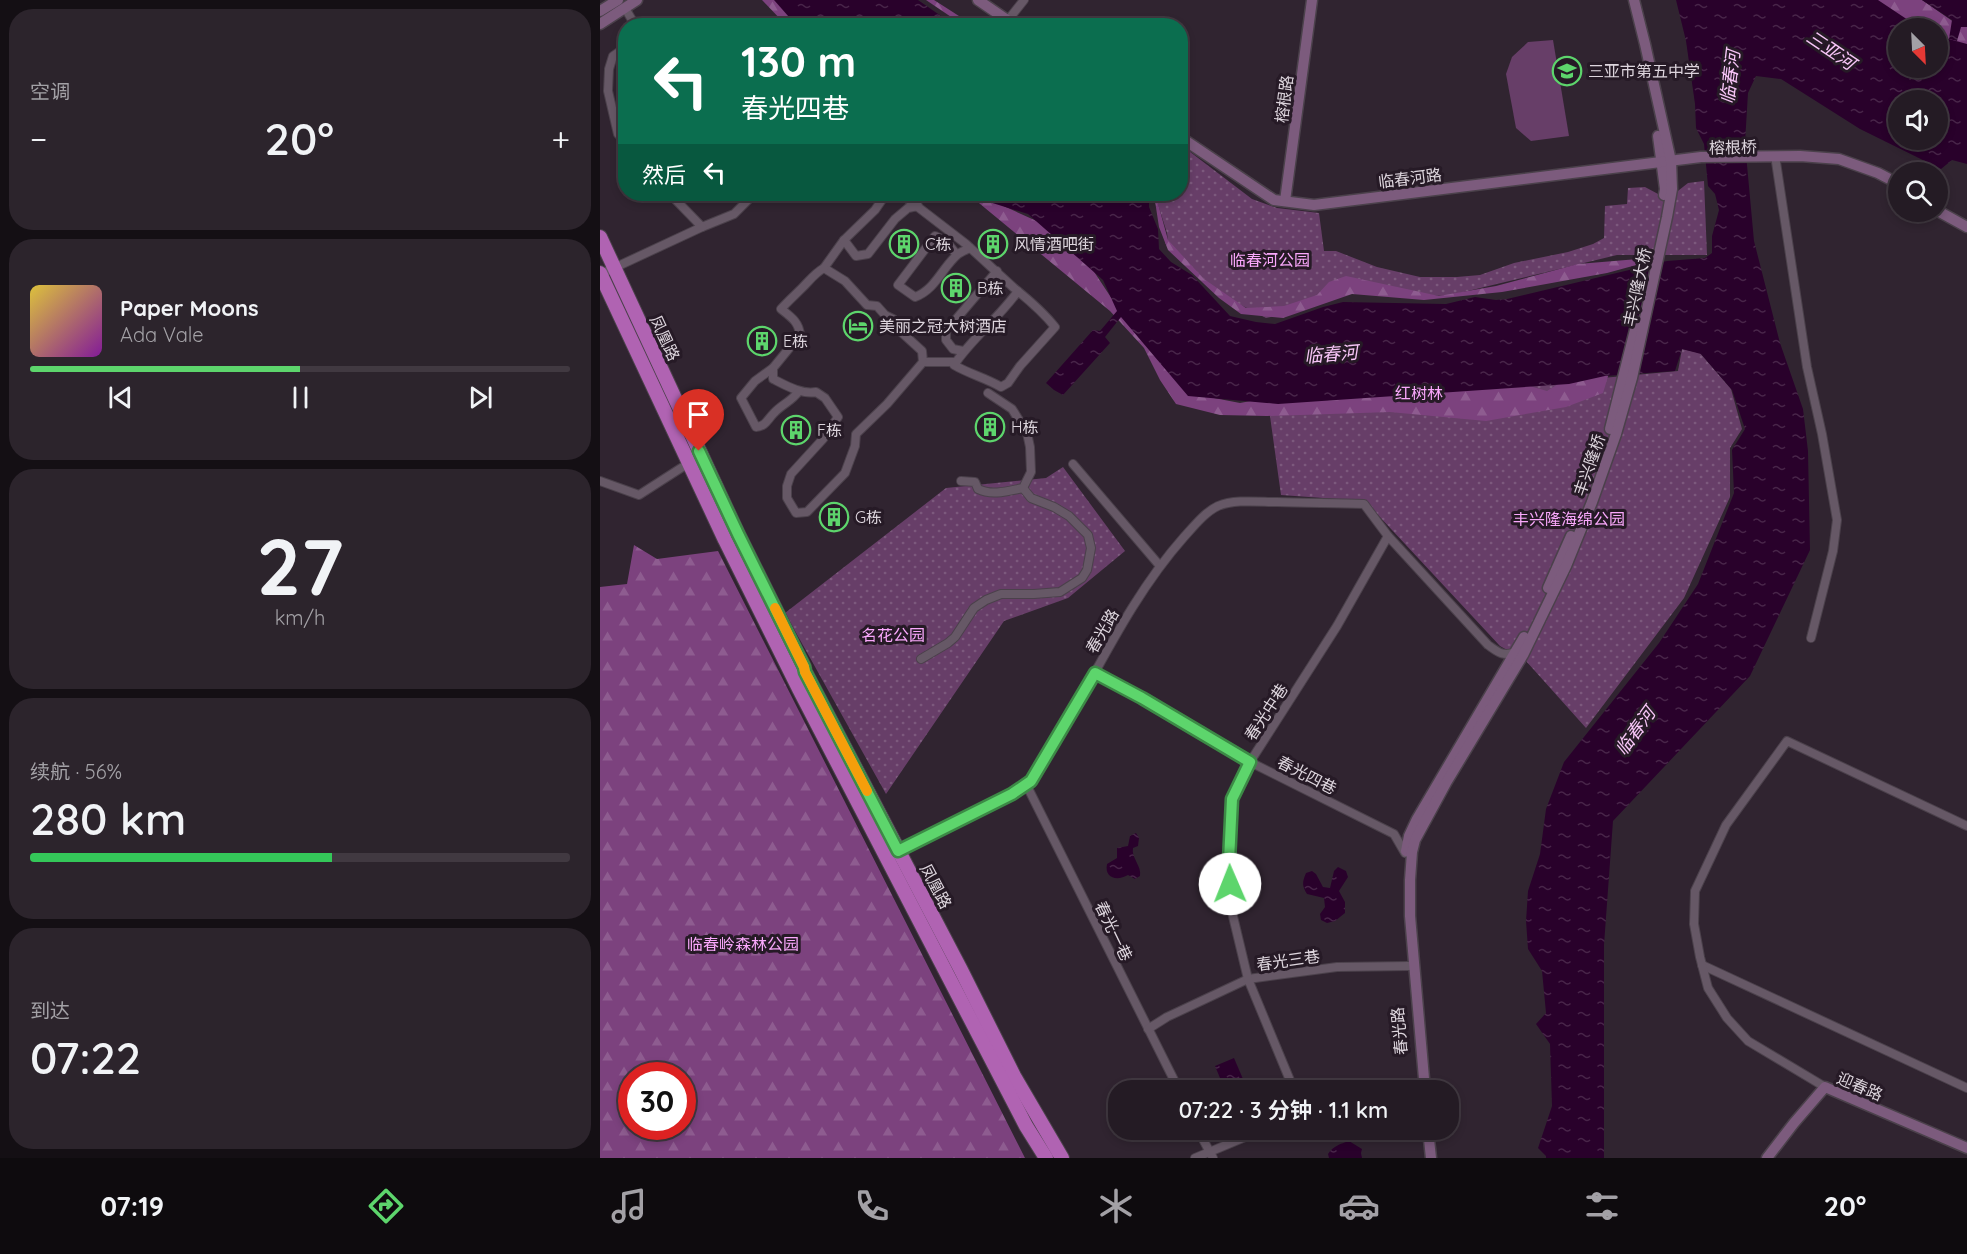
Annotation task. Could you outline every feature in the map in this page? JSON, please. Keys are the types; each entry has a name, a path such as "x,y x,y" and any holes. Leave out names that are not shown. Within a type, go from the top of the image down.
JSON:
{"highway":[{"name":"凤凰路","path":"600,237 731,537 858,804 1026,1126 1046,1158"},
{"name":"凤凰路","path":"600,274 689,464 804,667 1014,1076 1062,1158"}],"main road":[{"path":"600,11 637,0"},
{"path":"978,0 1005,18"},
{"name":"榕根路","path":"1285,201 1312,0"},
{"path":"1627,0 1653,111 1668,163"},
{"path":"1634,0 1668,163"},
{"path":"600,24 621,4"},
{"name":"临春河路","path":"1188,141 1274,200 1314,205 1668,163"},
{"path":"1770,159 1839,159 1888,178"},
{"path":"1770,159 1840,166 1888,186"},
{"name":"榕根桥","path":"1668,163 1770,159"},
{"name":"丰兴隆大桥","path":"1624,391 1668,189 1668,163"},
{"path":"1948,209 1967,219"},
{"path":"1948,217 1967,227"},
{"name":"丰兴隆桥","path":"1523,646 1579,527 1624,391"},
{"name":"春光路","path":"1418,1080 1404,912 1406,854 1409,836 1423,809 1523,646"},
{"name":"春光路","path":"1424,1080 1410,916 1412,852 1415,840 1440,793 1523,646"},
{"name":"迎春路","path":"1767,1158 1825,1087 1967,1148"},
{"path":"1423,1140 1424,1158"},
{"path":"1429,1140 1431,1158"}],"street":[{"path":"1015,18 1024,0"},
{"path":"621,4 631,18"},
{"path":"618,53 613,56 609,69 608,91 618,134"},
{"path":"1770,159 1837,520 1833,551 1811,638"},
{"path":"677,201 702,227"},
{"path":"600,274 734,214 747,201"},
{"path":"800,391 793,401 774,413 762,427 756,427 741,398 755,381 773,369 800,335 800,326 781,309 805,286 814,273 824,268 844,240 881,201"},
{"path":"911,201 1036,305 1055,327 1008,383 1001,387 954,365 963,351 1018,291"},
{"path":"844,240 856,256 868,254 896,219 908,208 918,206"},
{"path":"957,255 946,241 935,236 898,285 915,297 919,296 928,289 957,255 970,248"},
{"path":"773,369 773,379 807,394 816,392 825,398 838,417 823,439 791,474 787,486 787,498 796,513 807,512 845,473 855,446 856,434 887,404 923,362 922,351 898,330 893,319 885,315 877,306 867,305 845,281 824,268"},
{"path":"963,351 952,349 946,340 946,331 997,271"},
{"path":"923,362 956,362"},
{"path":"988,393 1012,410 1027,433 1031,471 1023,488"},
{"path":"600,481 639,495 689,464"},
{"path":"1073,464 1160,566"},
{"path":"961,481 975,482 978,489 986,493 1023,488"},
{"path":"921,659 955,637 974,608 986,600 1001,594 1060,592 1082,578 1087,570 1091,548 1088,535 1069,516 1031,498 1023,488"},
{"name":"春光路","path":"898,851 1012,794 1026,784 1040,767 1160,566 1193,526 1218,506 1252,502 1364,504 1388,536"},
{"path":"1388,536 1488,645 1500,654 1508,655 1523,646"},
{"name":"春光中巷","path":"1290,1080 1248,979 1231,908 1229,861 1232,799 1250,762 1337,626 1388,536"},
{"name":"春光四巷","path":"1095,673 1250,762 1394,834 1406,854"},
{"path":"1825,1087 1748,1041 1727,1018 1708,988 1694,924 1695,891 1726,825 1787,741 1967,826"},
{"name":"春光一巷","path":"1026,784 1174,1080"},
{"path":"1702,965 1967,1088"},
{"name":"春光三巷","path":"1148,1029 1167,1017 1248,979 1336,967 1408,966"},
{"path":"1203,1140 1211,1155"},
{"path":"1195,1158 1211,1155 1242,1140"}],"green space":[{"path":"762,0 776,0 791,18 779,18"},
{"path":"926,0 934,0 962,18 953,18"},
{"path":"1865,0 1922,0 1948,18 1891,18"},
{"path":"1948,18 1961,27 1967,27 1967,50 1948,45"},
{"path":"1553,40 1569,136 1531,141 1516,128 1506,74 1512,57 1528,42"},
{"name":"临春河公园","path":"1188,150 1252,199 1277,208 1319,213 1324,251 1336,251 1377,267 1420,277 1480,275 1514,263 1568,252 1593,244 1604,238 1605,206 1627,204 1628,188 1645,187 1673,202 1674,194 1688,183 1704,181 1707,255 1617,255 1447,296 1329,292 1297,311 1266,318 1220,294 1165,243 1168,240 1157,201 1188,201"},
{"name":"红树林","path":"976,201 993,201 1041,223 1087,261 1112,299 1188,393 1240,403 1324,387 1522,384 1547,391 1574,374 1621,333 1603,393 1566,407 1486,421 1390,412 1267,416 1220,415 1176,404 1160,380 1144,348 1110,311"},
{"path":"1155,201 1157,201 1168,240 1204,279 1246,308 1284,306 1317,295 1329,282 1346,276 1439,296 1496,286 1578,264 1638,259 1640,264 1607,273 1502,292 1424,300 1352,294 1283,318 1241,314 1219,298 1168,250 1159,227"},
{"name":"丰兴隆海绵公园","path":"1682,349 1700,353 1731,389 1742,429 1730,448 1730,497 1684,598 1586,728 1526,661 1500,646 1365,501 1281,495 1269,409 1678,371"},
{"name":"名花公园","path":"1063,467 1125,551 1068,598 1004,621 886,794 785,613 946,488 1046,478"},
{"name":"临春岭森林公园","path":"634,545 657,559 718,551 1025,1158 600,1158 600,587 627,584"}],"water":[{"path":"774,0 918,0 944,18 790,18"},
{"path":"1676,0 1878,0 1905,18 1888,18 1888,78 1948,78 1948,39 1967,44 1967,164 1952,160 1948,163 1927,162 1903,150 1948,150 1948,90 1888,90 1888,143 1860,129 1781,79 1756,76 1748,93 1745,143 1754,241 1780,343 1803,409 1808,451 1810,550 1750,676 1613,821 1604,945 1604,1158 1546,1158 1538,1148 1552,1106 1550,1044 1536,1024 1546,1013 1542,971 1528,949 1526,921 1528,891 1540,854 1546,809 1564,762 1659,643 1698,584 1734,493 1732,450 1745,429 1732,390 1701,354 1682,349 1675,371 1605,376 1569,384 1278,404 1188,396 1121,317 1105,337 1110,343 1063,395 1046,383 1093,330 1100,331 1117,311 1103,280 1028,214 986,201 1149,201 1149,207 1158,229 1159,249 1171,262 1192,275 1230,316 1275,324 1343,302 1446,304 1475,297 1507,299 1667,261 1705,258 1712,253 1712,236 1719,210 1715,194 1708,186 1704,144 1696,128 1686,41"},
{"path":"1922,0 1967,0 1967,27 1961,27 1957,41 1949,39 1952,20"},
{"path":"1136,833 1139,838 1138,846 1133,848 1133,852 1140,876 1135,879 1128,875 1120,878 1110,876 1107,864 1117,858 1117,848 1128,846 1130,836"},
{"path":"1338,867 1346,871 1348,877 1339,891 1345,902 1345,913 1335,921 1327,923 1321,920 1320,914 1325,907 1324,898 1307,894 1303,881 1306,873 1312,871 1323,887 1330,888 1334,871"},
{"path":"1234,1058 1243,1080 1221,1080 1215,1066"},
{"path":"1349,1141 1362,1149 1362,1158 1329,1158 1328,1154 1332,1149"}],"slow traffic":[{"path":"775,608 805,672 867,791"}],"place":[{"name":"三亚市第五中学","path":"1567,71"},
{"name":"C栋","path":"904,244"},
{"name":"风情酒吧街","path":"993,244"},
{"name":"B栋","path":"956,288"},
{"name":"美丽之冠大树酒店","path":"858,326"},
{"name":"E栋","path":"762,341"},
{"name":"H栋","path":"990,427"},
{"name":"F栋","path":"796,430"},
{"name":"G栋","path":"834,517"}],"route":[{"path":"699,451 805,672 898,851 1012,794 1031,781 1095,673 1250,762 1232,799 1230,884"}],"water label":[{"name":"三亚河","path":"1831,50"},
{"name":"临春河","path":"1730,77"},
{"name":"临春河","path":"1331,354"},
{"name":"临春河","path":"1635,731"}]}
